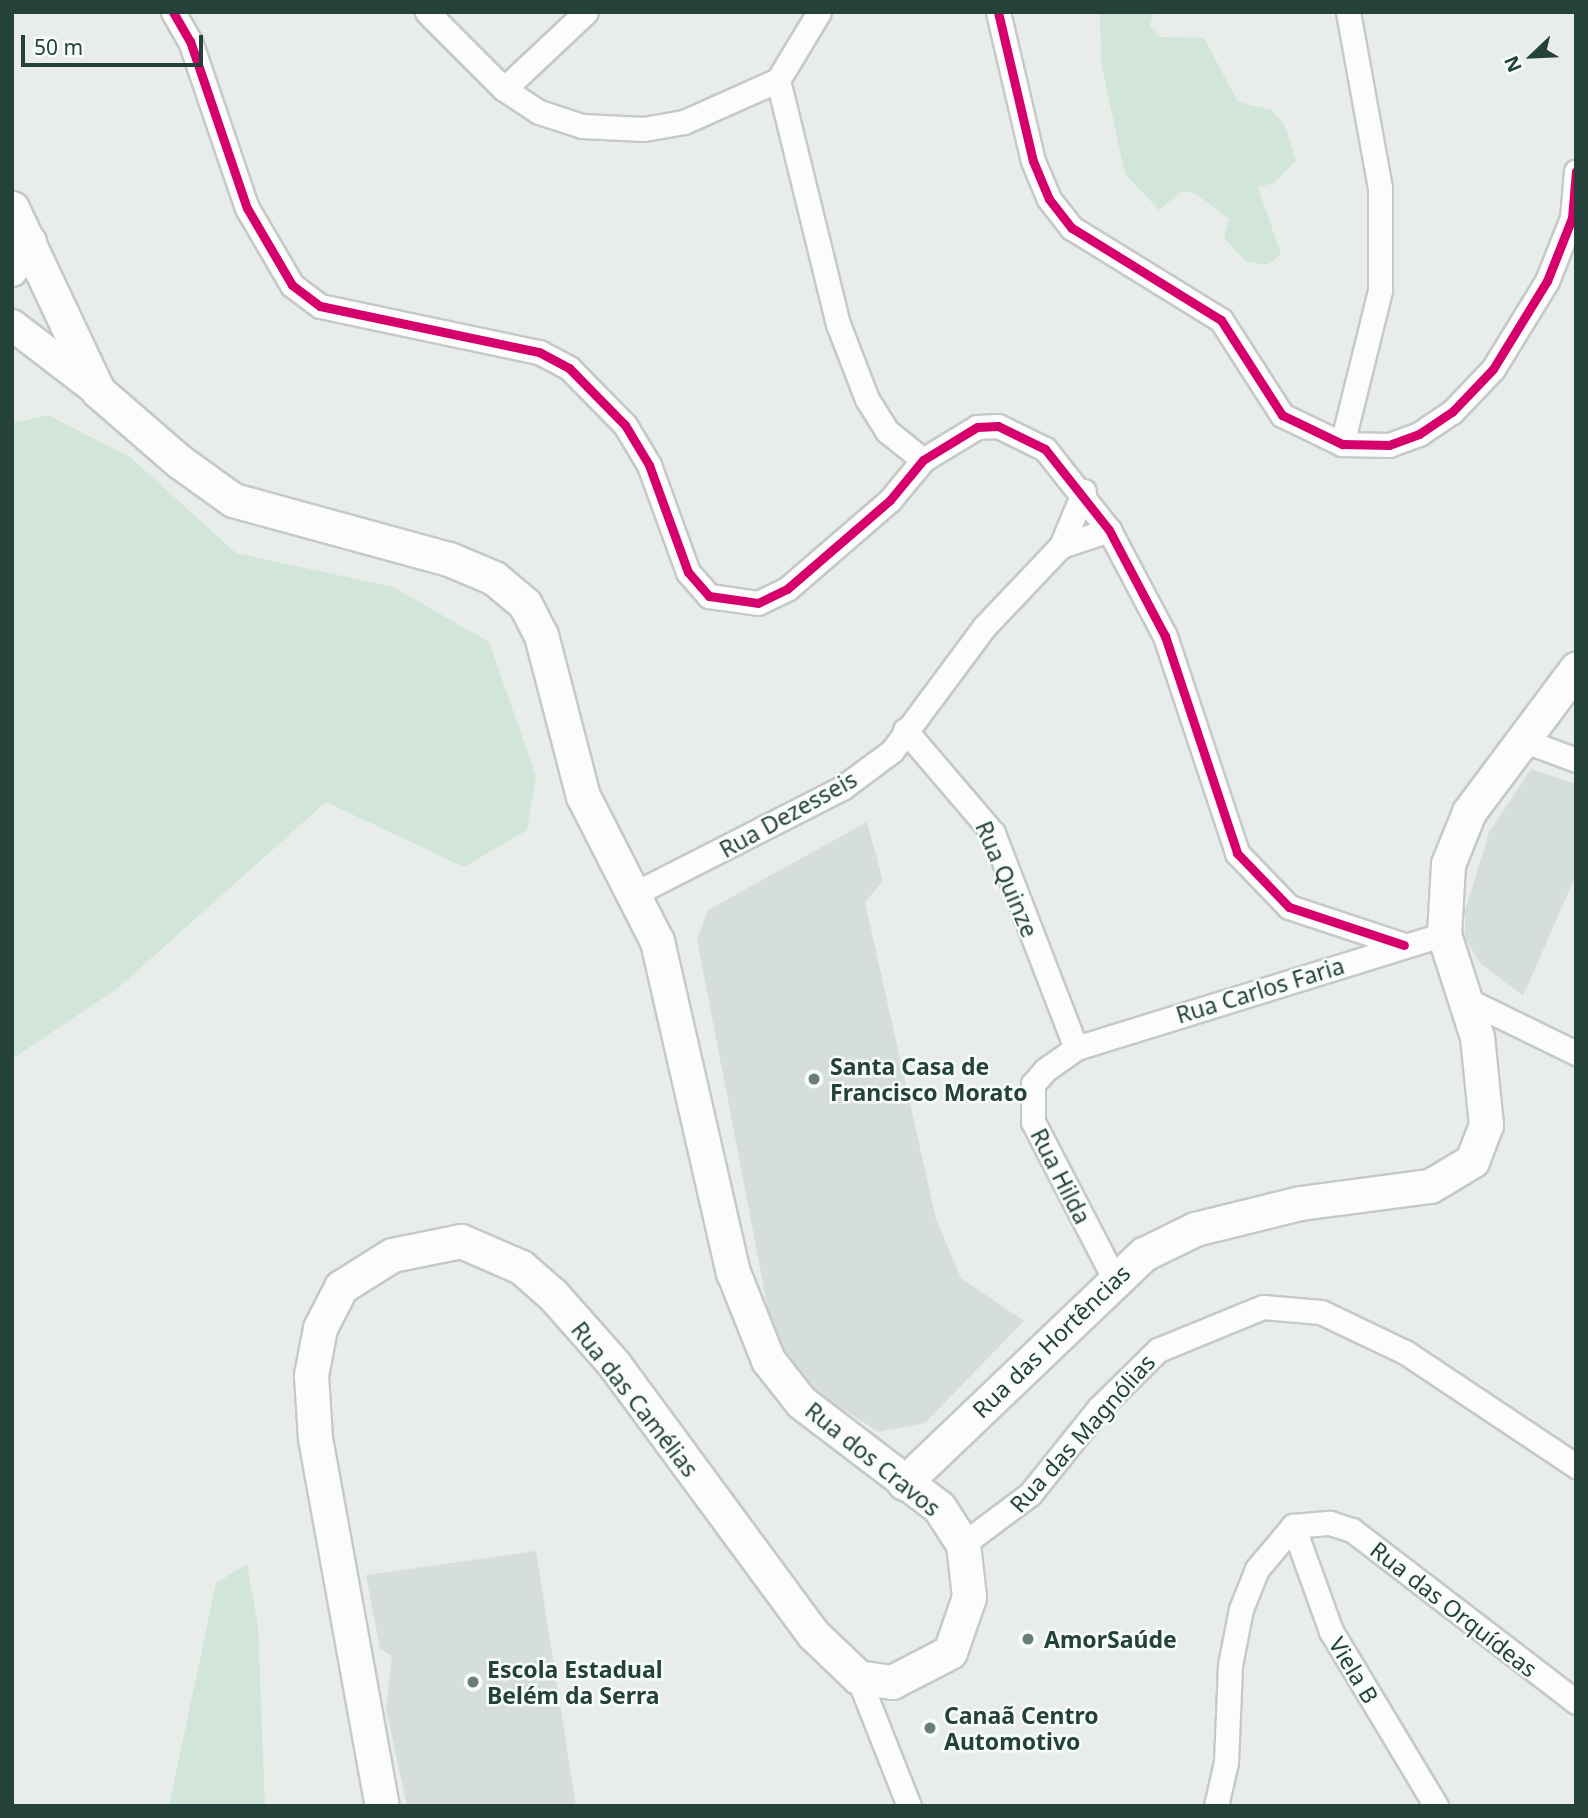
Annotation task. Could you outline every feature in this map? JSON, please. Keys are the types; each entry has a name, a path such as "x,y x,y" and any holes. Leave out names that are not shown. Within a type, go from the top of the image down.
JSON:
{"main road":[{"path":"12,208 32,242 98,391"},
{"name":"Rua dos Cravos","path":"98,391 233,500 449,559 494,578 525,604 541,635 583,796 630,897 657,941 674,993 733,1272 768,1360 801,1402 939,1507 963,1544 969,1598 950,1651 892,1682 858,1677"},
{"name":"Rua das Hortências","path":"904,1483 1114,1278 1144,1254 1195,1229 1300,1203 1430,1186 1461,1171 1481,1145 1486,1125 1477,1037 1444,934 1448,864 1469,812 1525,741 1576,669"},
{"name":"Rua das Camélias","path":"382,1806 315,1438 312,1375 320,1328 341,1287 380,1261 433,1243 488,1248 554,1296 615,1365 813,1634 858,1677"}],"street":[{"path":"173,12 199,65 247,208 292,285 330,310 539,352 569,368 625,425 649,465 688,572 709,596 758,603 787,589 890,500 923,460 968,431 998,426 1045,449 1084,491 1109,530 1165,636 1237,853 1289,907 1404,945"},
{"path":"427,12 504,89 539,112 582,126 643,130 684,122 778,80 819,12"},
{"path":"504,89 586,12"},
{"path":"998,12 1033,161 1049,199 1072,228 1221,320 1282,415 1342,444 1389,445 1419,434 1451,412 1493,369 1547,281 1572,218 1576,171"},
{"path":"1342,444 1380,290 1380,188 1348,12"},
{"path":"778,80 838,324 857,374 887,431 923,460"},
{"path":"12,271 32,242"},
{"path":"12,325 98,391"},
{"name":"Rua Dezesseis","path":"630,897 842,788 892,751 984,627 1061,546 1084,491"},
{"name":"Rua Dezesseis","path":"1061,546 1109,530"},
{"name":"Rua Quinze","path":"905,730 993,833 1076,1048"},
{"path":"1525,741 1576,760"},
{"name":"Rua Carlos Faria","path":"1076,1048 1444,934"},
{"path":"1463,998 1576,1053"},
{"name":"Rua Hilda","path":"1076,1048 1033,1084 1033,1122 1114,1278"},
{"name":"Rua das Magnólias","path":"963,1544 1030,1494 1099,1408 1158,1350 1263,1307 1321,1312 1405,1352 1576,1466"},
{"name":"Rua das Orquídeas","path":"1293,1526 1330,1523 1352,1530 1576,1702"},
{"path":"1231,1806 1226,1762 1230,1665 1241,1609 1257,1569 1293,1526"},
{"name":"Viela B","path":"1293,1526 1331,1631 1436,1806"},
{"path":"858,1677 909,1806"},
{"path":"1216,1806 1226,1762"}],"shaded area":[{"path":"1531,769 1576,784 1576,875 1523,996 1480,963 1465,938 1465,911 1489,832"},
{"name":"Santa Casa de Francisco Morato","path":"867,822 883,881 865,902 936,1219 961,1278 1024,1321 925,1423 878,1432 816,1392 775,1346 697,939 708,910"},
{"name":"Escola Estadual Belém da Serra","path":"536,1551 576,1806 407,1806 386,1709 392,1656 380,1649 366,1575"}],"green space":[{"path":"1100,12 1153,12 1150,27 1160,37 1204,38 1238,102 1272,110 1285,126 1296,161 1274,183 1258,187 1281,254 1267,265 1245,261 1224,238 1229,219 1196,194 1182,191 1159,210 1125,174 1101,63"},
{"path":"48,415 130,457 236,553 393,587 489,642 536,776 527,830 464,867 326,802 118,988 12,1059 12,423"},
{"path":"247,1564 258,1625 265,1806 169,1806 216,1583"}],"cycle path":[{"path":"173,12 190,41 247,208 292,285 320,306 539,352 569,368 625,425 649,465 688,572 709,596 758,603 787,589 890,500 923,460 977,427 998,426 1045,449 1109,530 1165,636 1237,853 1289,907 1404,945"},
{"path":"998,12 1033,161 1049,199 1072,228 1221,320 1282,415 1342,444 1389,445 1419,434 1452,412 1493,369 1547,281 1572,218 1576,171"}],"place":[{"name":"Santa Casa de Francisco Morato","path":"814,1079"},
{"name":"AmorSaúde","path":"1028,1639"},
{"name":"Escola Estadual Belém da Serra","path":"473,1682"},
{"name":"Canaã Centro Automotivo","path":"930,1728"}]}
